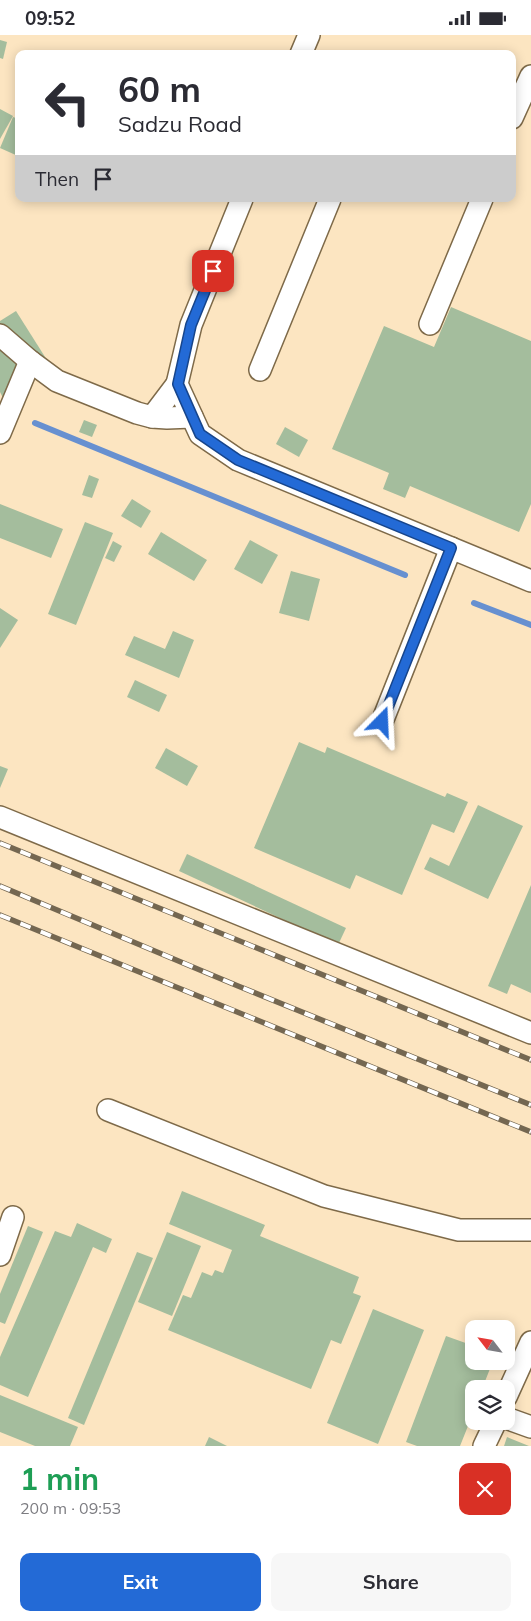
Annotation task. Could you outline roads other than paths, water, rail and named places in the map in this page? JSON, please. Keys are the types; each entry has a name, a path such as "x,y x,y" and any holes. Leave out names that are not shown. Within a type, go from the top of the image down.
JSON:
{"street":[{"path":"303,50 309,35"},
{"path":"516,109 531,76"},
{"path":"152,417 178,384 191,325 241,202"},
{"path":"260,370 329,202"},
{"path":"430,324 481,202"},
{"path":"0,335 57,381 137,413 152,417 192,417"},
{"path":"0,433 30,361"},
{"path":"178,384 200,434 238,460 531,581"},
{"path":"382,722 451,548"},
{"path":"0,817 531,1033"},
{"path":"108,1110 324,1195 459,1230 531,1230"},
{"path":"0,1255 13,1217"},
{"path":"514,1380 531,1342"},
{"path":"515,1421 531,1427"},
{"path":"484,1446 492,1430"}],"waterway":[{"path":"35,423 405,575"},
{"path":"474,603 531,625"}],"railway":[{"path":"0,843 531,1060"},
{"path":"0,886 238,986 531,1105"},
{"path":"0,915 531,1132"}]}
